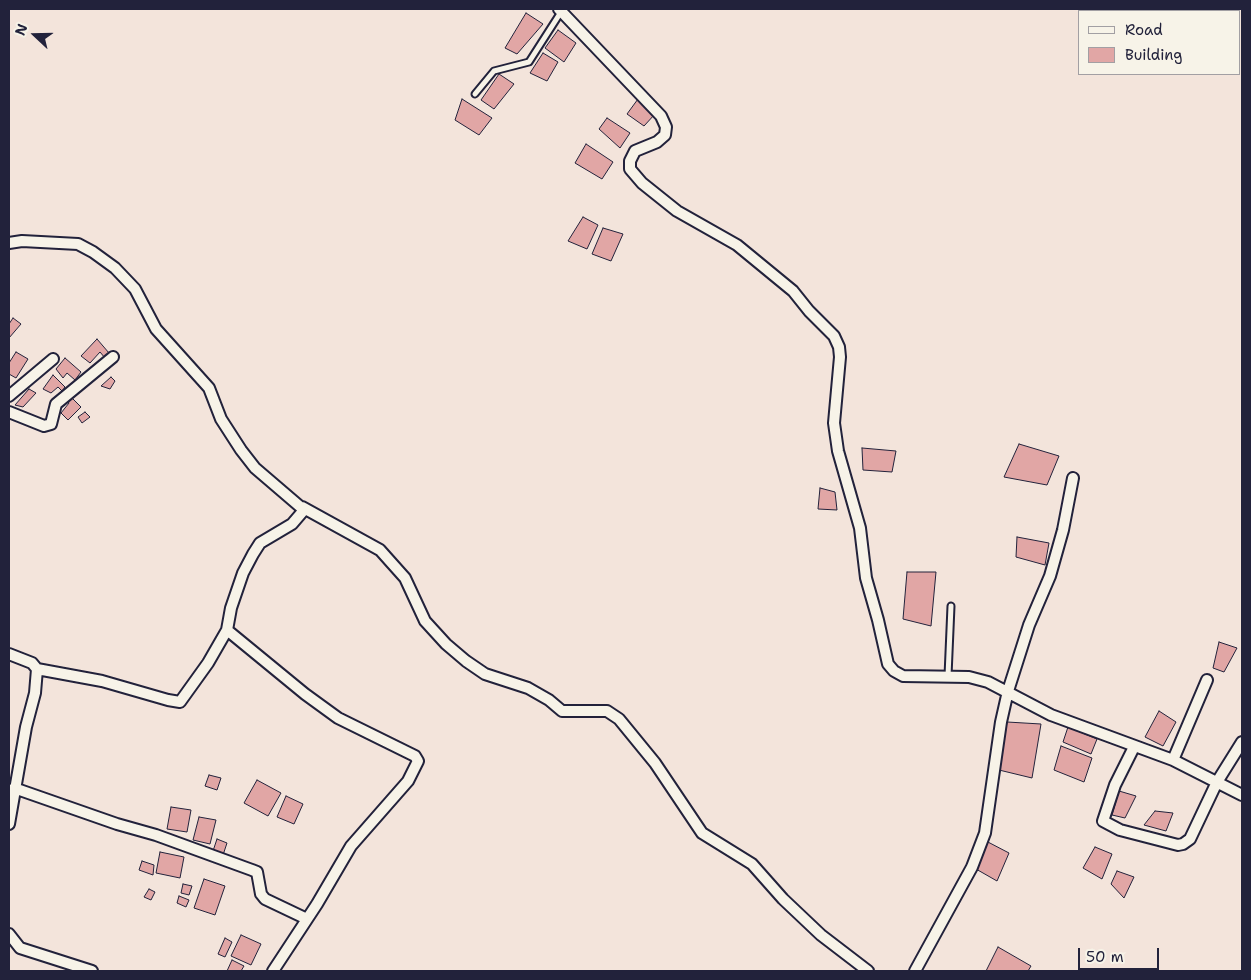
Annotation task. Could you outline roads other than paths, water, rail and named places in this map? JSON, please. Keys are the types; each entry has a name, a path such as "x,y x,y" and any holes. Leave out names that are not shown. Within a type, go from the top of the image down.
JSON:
{"street":[{"path":"560,10 661,116 666,126 665,135 657,142 635,151 630,161 630,169 642,183 677,211 737,245 793,290 809,311 834,336 839,347 840,357 834,424 838,451 860,528 866,578 888,664 894,671 903,676 969,677 988,682 1051,715 1173,760 1242,795"},
{"path":"9,243 22,241 78,244 115,268 135,289 156,329 169,346 198,374 209,388 221,419 255,468 302,507 380,550 405,578 426,621 446,644 466,661 486,674 528,688 550,700 562,711 607,711 619,719 655,763 702,833 752,864 783,899 821,935 868,971"},
{"path":"9,412 44,426 51,424 56,404 113,357"},
{"path":"9,396 53,359"},
{"path":"915,971 972,867 985,833 1001,722 1008,692 1029,625 1050,576 1063,530 1073,478"},
{"path":"9,654 32,663 37,668 102,681 180,702 208,663 227,630 231,608 243,573 253,554 260,543 292,524 302,514 302,507"},
{"path":"227,630 305,694 338,718 415,756 418,761 408,781 351,846 273,971"},
{"path":"9,824 14,788 36,693 37,668"},
{"path":"1173,760 1207,680"},
{"path":"1134,746 1104,813 1103,820 1106,824 1120,830 1162,842 1183,844 1190,838 1217,782 1242,742"},
{"path":"14,788 118,824 156,834 257,872 261,894 265,899 307,919"},
{"path":"9,934 20,948 92,971"}],"lane":[{"path":"475,94 494,71 529,62 560,10"},
{"path":"948,676 951,606"}]}
